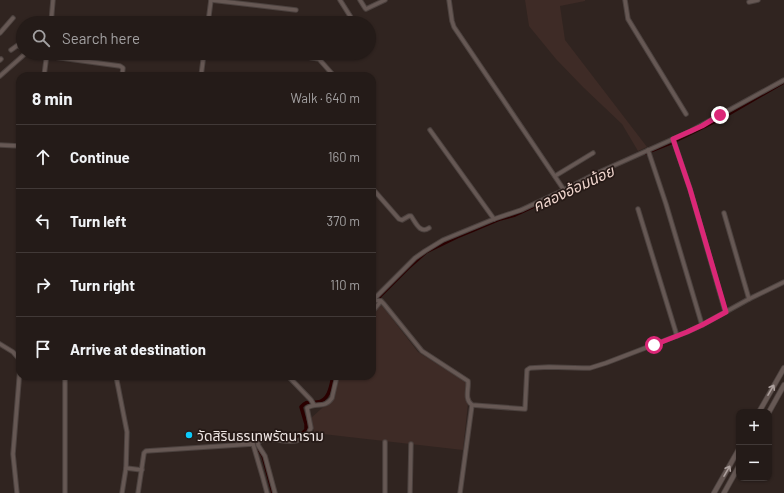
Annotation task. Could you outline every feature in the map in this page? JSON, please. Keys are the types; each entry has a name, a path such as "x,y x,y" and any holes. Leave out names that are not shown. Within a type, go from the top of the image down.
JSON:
{"main road":[{"path":"761,409 784,368"},
{"path":"771,409 784,385"},
{"path":"714,493 736,455"},
{"path":"724,493 736,471"}],"street":[{"path":"51,16 53,0"},
{"path":"209,16 211,0 296,10"},
{"path":"340,0 350,16"},
{"path":"360,0 366,9 385,0"},
{"path":"449,0 454,27 564,190"},
{"path":"625,0 628,18 686,114"},
{"path":"749,2 758,0"},
{"path":"0,33 13,18"},
{"path":"11,50 16,46"},
{"path":"0,76 18,60"},
{"path":"45,72 46,60"},
{"path":"80,60 120,66 123,68 122,72"},
{"path":"202,72 203,60"},
{"path":"320,60 330,72"},
{"path":"376,297 415,258 443,240 494,219 521,210 593,175 674,140 784,80"},
{"path":"430,130 494,219"},
{"path":"674,140 726,312"},
{"path":"0,146 16,146"},
{"path":"648,151 666,204 702,325"},
{"path":"555,176 593,153"},
{"path":"376,193 400,220 411,216 421,230 429,228"},
{"path":"638,209 676,336"},
{"path":"724,213 749,299"},
{"path":"376,300 380,301 386,306 418,347 468,381 467,400 472,405 525,409 527,370 530,368 590,368 606,363 702,325 784,282"},
{"path":"376,306 380,301"},
{"path":"0,344 16,355"},
{"path":"17,493 13,454 19,380"},
{"path":"64,380 65,493"},
{"path":"117,380 127,432 126,468 122,493"},
{"path":"292,380 314,405"},
{"path":"275,493 265,456 258,445 258,442 261,440 293,441 306,435 311,428 307,408 309,406 325,404 330,400 332,398 336,380"},
{"path":"460,493 472,405"},
{"path":"385,442 385,493"},
{"path":"138,493 144,453 147,450 253,444 267,493"},
{"path":"410,493 411,444"},
{"path":"126,468 142,470"}],"shaded area":[{"path":"525,0 585,0 560,6 565,40 647,147 638,151 622,124 556,59 529,26"},
{"path":"380,303 418,352 470,384 463,450 314,433 310,419 331,400 334,380 376,380 376,304"}],"waterway":[{"name":"คลองอ้อมน้อย","path":"646,153 671,143 720,119 784,82"},
{"name":"คลองอ้อมน้อย","path":"376,301 426,252 500,219 515,215 563,193 595,176"},
{"name":"คลองอ้อมน้อย","path":"273,493 263,456 254,438 265,435 288,438 299,436 306,430 306,424 301,407 307,403 317,402 324,399 329,392 332,380"}],"place":[{"name":"วัดสิรินธรเทพรัตนาราม","path":"189,435"}],"route":[{"path":"654,345 687,332 726,312 690,189 673,139 702,126 720,115"}]}
